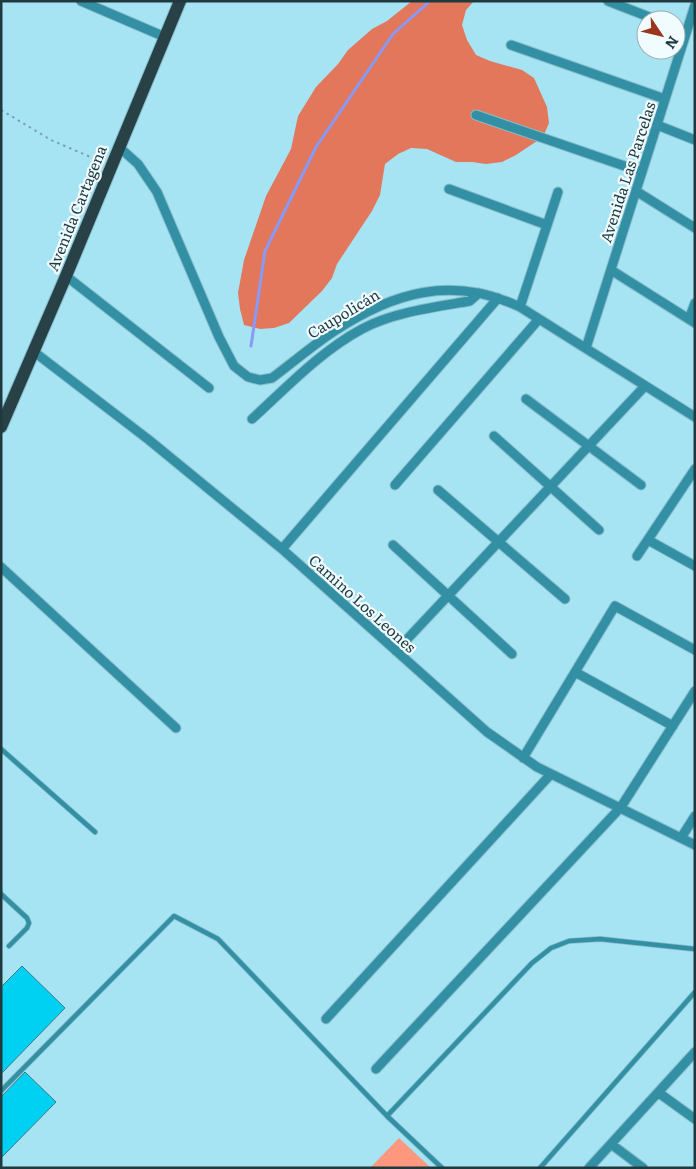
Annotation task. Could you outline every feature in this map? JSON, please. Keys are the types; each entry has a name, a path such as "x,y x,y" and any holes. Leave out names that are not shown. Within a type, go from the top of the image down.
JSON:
{"main road":[{"name":"Avenida Cartagena","path":"1,427 180,1"}],"street":[{"path":"81,1 165,36"},
{"path":"608,1 636,12"},
{"name":"Avenida Las Parcelas","path":"686,31 695,4"},
{"path":"511,45 665,100"},
{"name":"Avenida Las Parcelas","path":"586,348 677,60"},
{"path":"476,115 642,172"},
{"path":"657,124 695,140"},
{"name":"Caupolicán","path":"119,147 138,164 157,192 219,337 234,366 248,378 260,380 272,378 333,332 375,307 392,300 411,294 438,290 479,293 498,298 520,308 695,417"},
{"path":"449,189 547,225"},
{"path":"636,191 695,228"},
{"path":"520,308 558,192"},
{"path":"611,270 692,321 695,303"},
{"path":"66,276 208,388"},
{"path":"252,419 302,373 332,349 363,328 392,317 470,301 479,293"},
{"path":"282,549 498,298"},
{"path":"395,484 539,319"},
{"name":"Camino Los Leones","path":"34,351 149,440 282,549 487,732 523,758 552,774 695,845"},
{"path":"396,651 645,386"},
{"path":"526,399 641,485"},
{"path":"494,436 599,530"},
{"path":"637,556 693,474"},
{"path":"438,490 565,599"},
{"path":"648,540 695,566"},
{"path":"393,545 512,654"},
{"path":"1,567 176,728"},
{"path":"523,758 615,606 695,650"},
{"path":"576,672 673,726"},
{"path":"376,1069 621,807 695,692"},
{"path":"326,1019 552,774"},
{"path":"681,838 695,816"},
{"path":"589,1168 695,1052"},
{"path":"659,1093 695,1119"},
{"path":"611,1144 643,1168"}],"lane":[{"path":"1,749 95,832"},
{"path":"1,894 27,918 29,923 27,928 9,946"},
{"path":"1,1091 174,916 218,939 387,1116 442,1168"},
{"path":"387,1116 532,963 551,948 569,941 600,939 695,950"},
{"path":"540,1168 695,992"}],"path":[{"path":"1,110 51,140 111,166"}],"shaded area":[{"path":"412,1 474,1 466,10 462,25 467,40 476,55 522,70 534,78 547,107 549,123 543,137 502,162 486,164 456,162 427,149 411,148 398,154 385,164 380,195 372,211 337,264 332,278 322,291 289,323 274,328 260,329 244,325 238,293 244,260 266,196 291,149 298,116 316,87 338,64 348,50 372,29 387,21"},
{"path":"399,1138 431,1168 370,1168"}],"building":[{"path":"22,966 65,1008 1,1074 1,987"},
{"path":"25,1072 56,1102 1,1158 1,1097"}],"waterway":[{"path":"251,346 265,251 316,147 393,34 430,1"}]}
